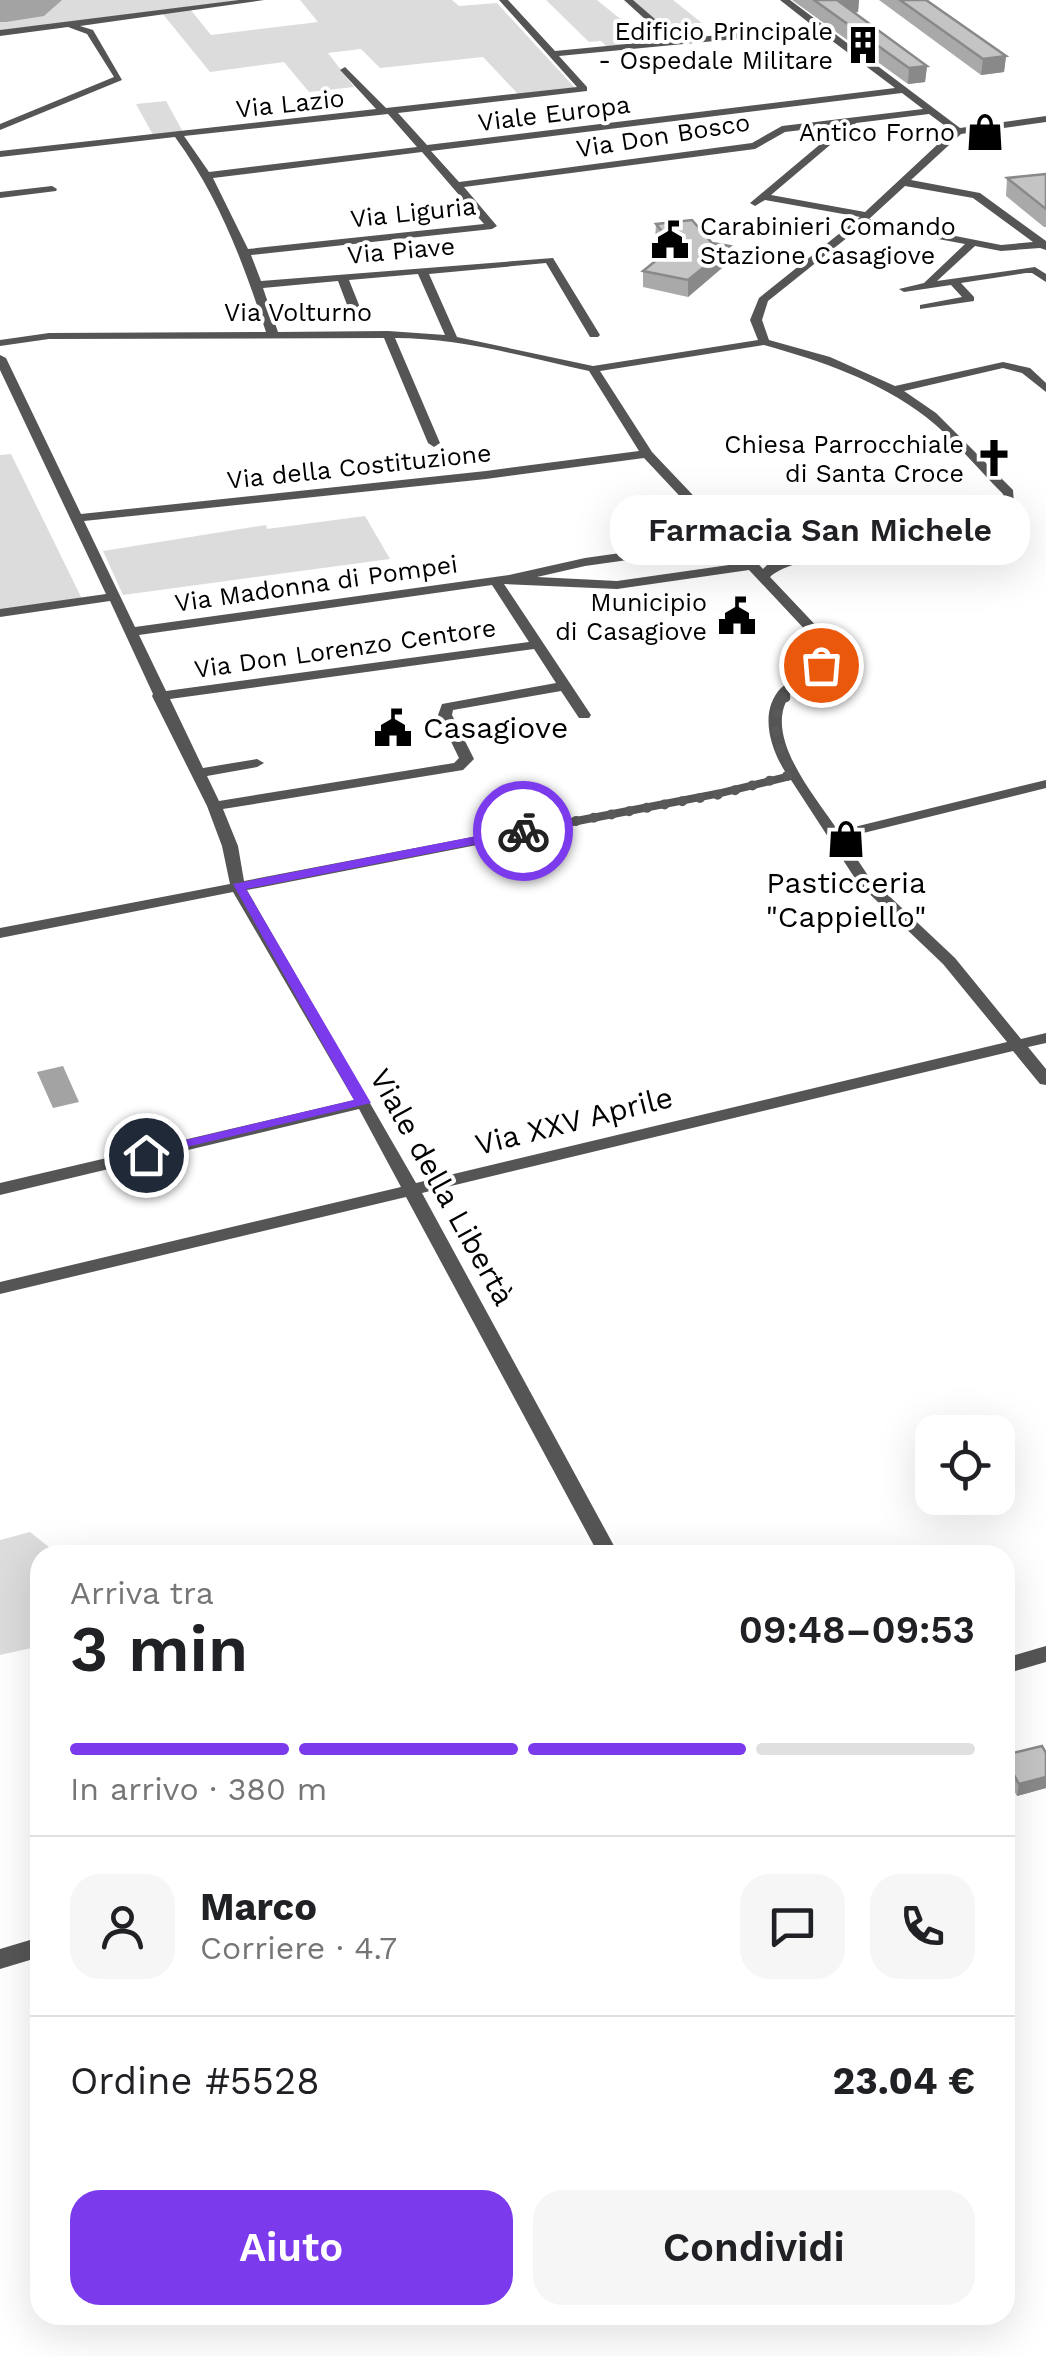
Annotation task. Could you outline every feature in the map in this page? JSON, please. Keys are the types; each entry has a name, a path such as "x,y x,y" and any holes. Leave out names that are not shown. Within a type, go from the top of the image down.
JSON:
{"street":[{"path":"0,33 260,0"},
{"path":"504,0 553,54 821,28"},
{"path":"628,0 676,42"},
{"path":"784,0 958,131"},
{"path":"90,32 96,20"},
{"path":"0,127 119,78 90,32 66,25"},
{"name":"Via Lazio","path":"0,154 584,89 553,54"},
{"name":"Via Liguria","path":"247,252 492,226 426,149 345,70"},
{"name":"Viale Europa","path":"210,175 904,90"},
{"name":"Via Don Bosco","path":"458,184 755,146 782,130 930,110"},
{"path":"764,342 756,320 763,300 864,218 958,131 1046,119"},
{"path":"854,120 759,199 1001,248 1044,245"},
{"path":"178,135 210,175 247,252 273,335"},
{"path":"902,182 976,195 1044,245"},
{"path":"0,194 52,189"},
{"path":"929,282 972,243"},
{"name":"Via Piave","path":"256,285 549,260 594,334"},
{"path":"422,270 452,338"},
{"path":"904,288 1026,270 1035,270 1046,278"},
{"path":"342,278 355,310"},
{"path":"924,307 970,299 953,281"},
{"path":"388,334 434,443"},
{"name":"Via Volturno","path":"0,342 49,336 388,334 452,338 593,369"},
{"path":"762,578 773,566 946,534 1010,501 1002,482 957,439 894,390 826,359 764,342 593,369 647,454 749,566 816,633 824,647 821,665 784,692 774,720 780,753 863,880 948,961 1046,1080"},
{"name":"Viale della Libertà","path":"0,358 214,806 230,846 238,887 364,1103 604,1545"},
{"path":"894,390 1003,365 1026,370 1046,368"},
{"path":"1026,370 1046,388"},
{"name":"Via della Costituzione","path":"75,518 486,476 647,454"},
{"path":"503,580 585,562 728,542"},
{"path":"503,580 617,585 749,566"},
{"path":"503,580 537,645 584,715"},
{"name":"Via Madonna di Pompei","path":"129,632 503,580"},
{"path":"0,613 112,597"},
{"name":"Via Don Lorenzo Centore","path":"159,696 537,645"},
{"path":"214,806 450,770 467,758 451,739 444,714 447,708 564,686"},
{"path":"198,773 257,763"},
{"path":"0,933 721,794 794,774"},
{"path":"834,836 1046,784"},
{"name":"Via XXV Aprile","path":"0,1288 1046,1038"},
{"path":"0,1189 364,1103"},
{"path":"1015,1663 1046,1654"},
{"path":"0,1959 30,1950"}],"shaded area":[{"path":"0,0 241,0 0,31"},
{"path":"0,0 62,0 44,16 0,22"},
{"path":"300,0 452,0 459,6 497,3 575,88 518,94 483,57 380,68 361,49 328,53 354,87 309,92 284,62 210,72 162,13 190,9 211,35 318,22"},
{"path":"546,0 597,0 635,31 630,32 637,39 628,40 633,46 609,49 601,41 589,42"},
{"path":"632,0 673,0 702,23 663,27"},
{"path":"166,101 183,132 153,135 136,104"},
{"path":"11,454 83,601 0,613 0,455"},
{"path":"365,516 390,559 123,595 103,551 266,525 267,529"},
{"path":"63,1066 79,1102 53,1108 37,1072"},
{"path":"30,1532 46,1545 30,1545 30,1648 0,1655 0,1540"}],"building":[{"path":"814,0 837,0 927,66 909,68"},
{"path":"900,0 926,0 1006,56 983,59"},
{"path":"1046,174 1046,209 1007,178"},
{"path":"692,220 712,243 730,246 688,280 643,271 674,246 656,224"},
{"path":"1042,1746 1046,1753 1046,1777 1019,1784 1015,1777 1015,1753"}],"way so far":[{"path":"523,831 721,794 794,774 780,753 774,720 784,692 821,665"}],"place":[{"name":"Edificio Principale - Ospedale Militare","path":"863,45"},
{"name":"Antico Forno","path":"985,132"},
{"name":"Carabinieri Comando Stazione Casagiove","path":"670,240"},
{"name":"Chiesa Parrocchiale di Santa Croce","path":"994,458"},
{"name":"Municipio di Casagiove","path":"737,616"},
{"name":"Farmacia San Michele","path":"821,665"},
{"name":"Casagiove","path":"393,728"},
{"name":"Pasticceria \"Cappiello\"","path":"846,839"}],"route":[{"path":"146,1155 364,1103 238,887 523,831"}]}
